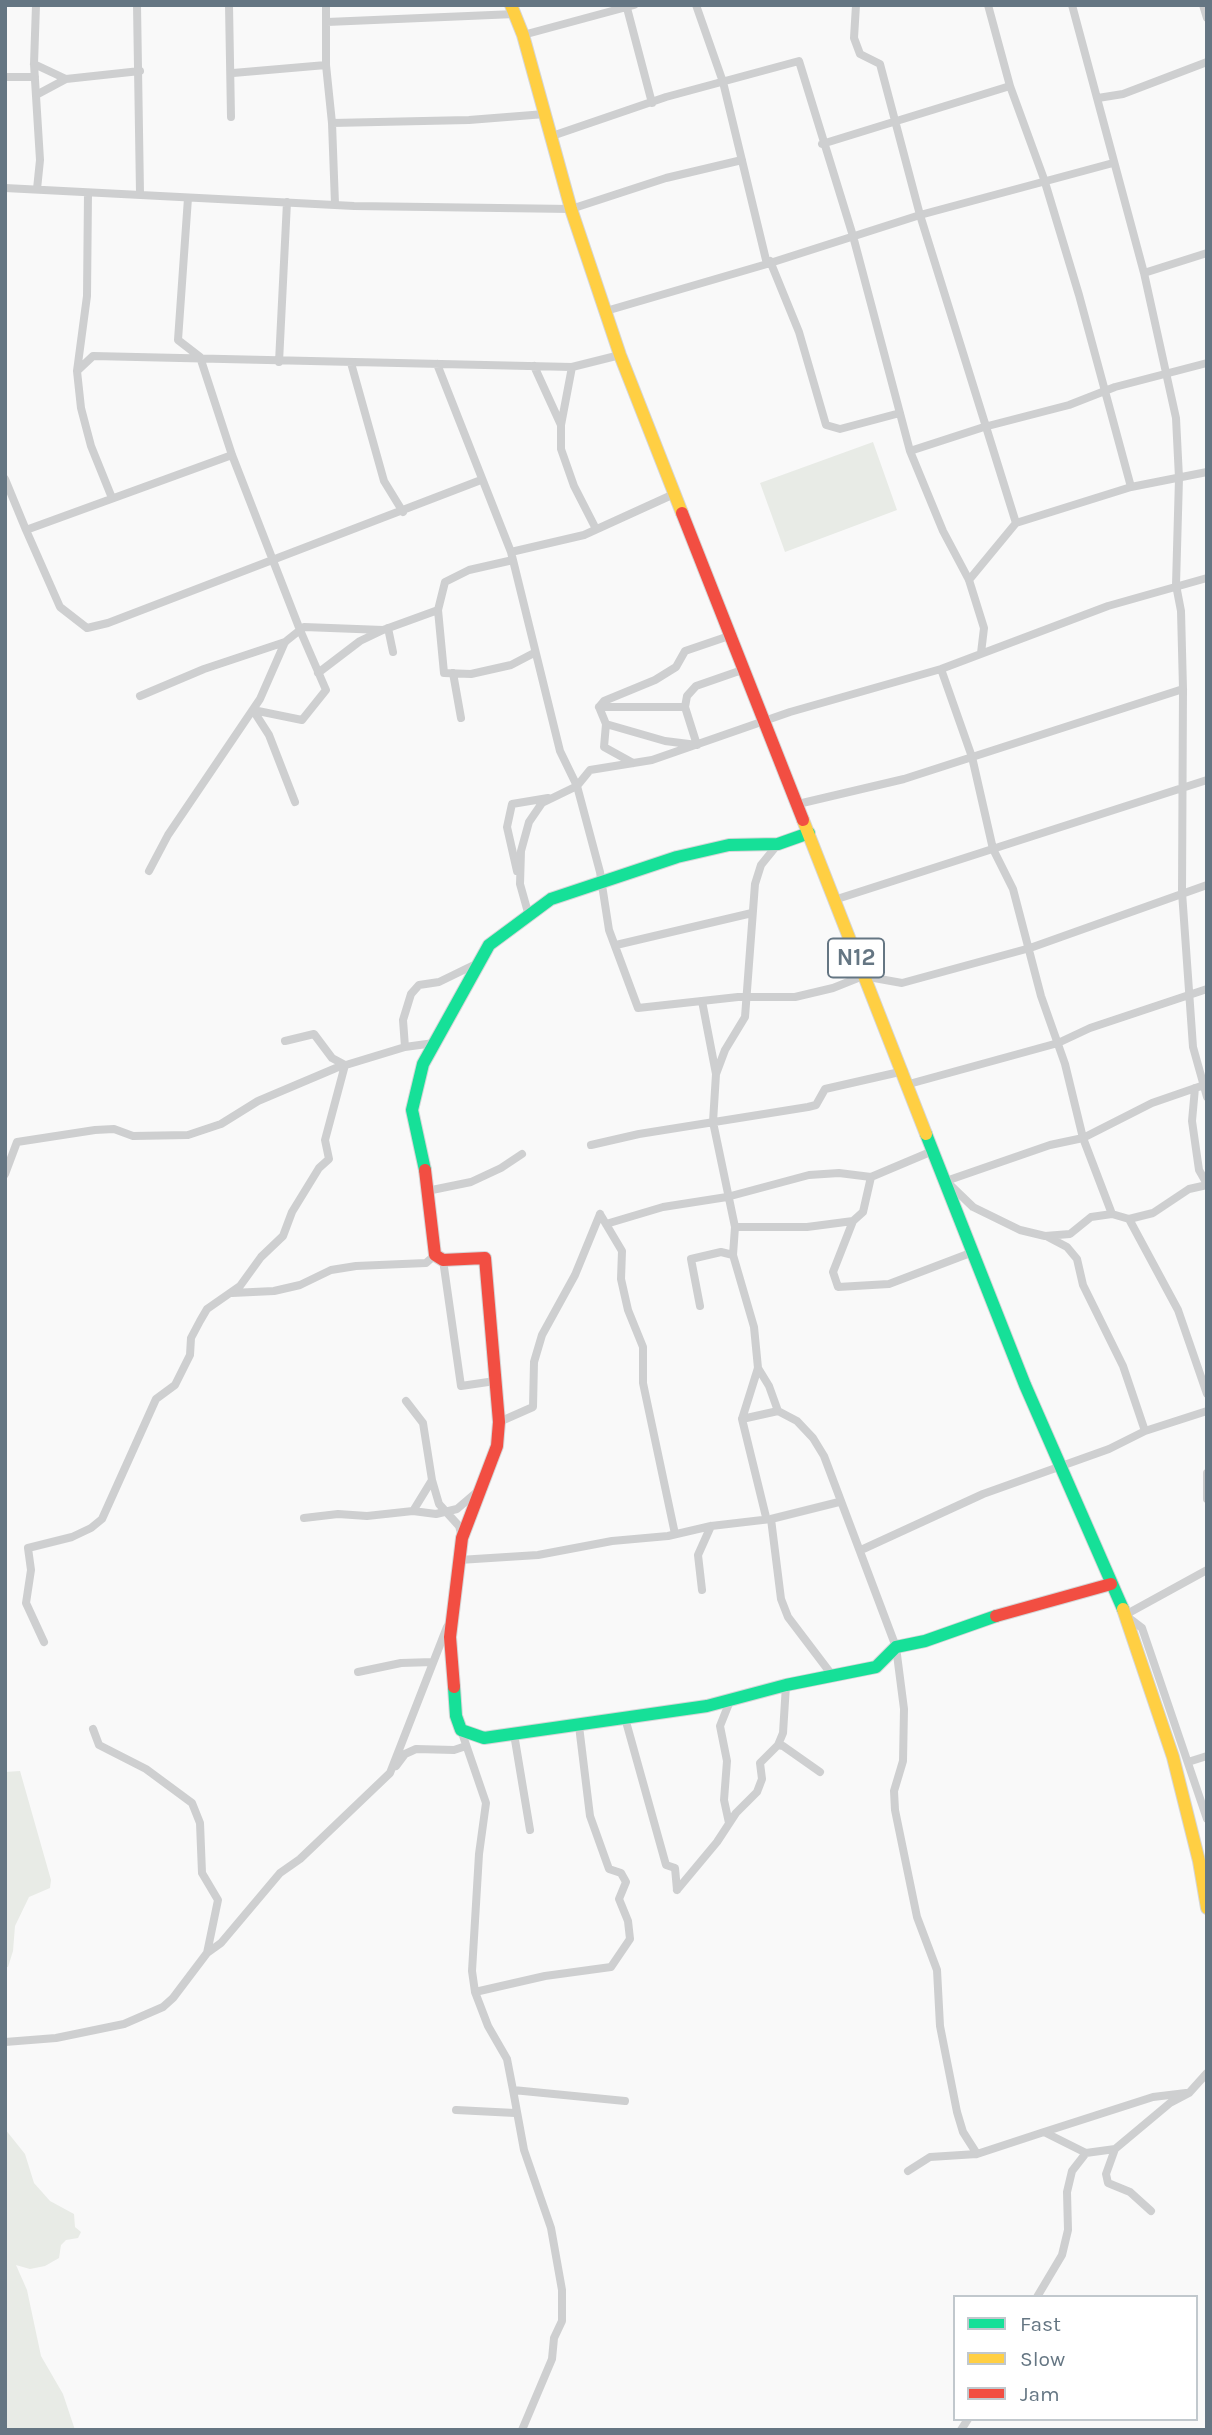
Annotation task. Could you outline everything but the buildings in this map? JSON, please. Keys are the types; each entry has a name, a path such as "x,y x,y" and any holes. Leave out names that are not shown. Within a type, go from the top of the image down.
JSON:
{"main road":[{"name":"N12","path":"513,10 523,35 571,209 620,355 973,1252 1060,1466 1125,1615 1172,1757 1199,1861 1207,1908"},
{"path":"809,833 778,844 729,845 677,857 551,899 489,945 423,1064 412,1110 439,1257 485,1258 499,1422 497,1446 462,1538 451,1618 456,1716 461,1730 484,1738 579,1726 730,1701 786,1685 876,1667 896,1647 925,1641 1067,1594 1111,1584"}],"street":[{"path":"36,5 34,64 40,160 37,189"},
{"path":"137,5 140,193"},
{"path":"229,5 233,73 232,117"},
{"path":"326,5 326,65 332,123 335,204"},
{"path":"696,5 723,82 768,263 799,332 826,425 840,429 900,413"},
{"path":"856,5 854,38 860,54 880,64 920,215 1016,523"},
{"path":"988,5 1010,86 1044,179 1079,295 1131,487"},
{"path":"1072,5 1144,273 1175,418 1179,478 1176,585 1181,611 1183,689 1182,892 1193,1047 1206,1084 1207,1097"},
{"path":"1203,5 1207,18"},
{"path":"523,35 630,7 652,103"},
{"path":"327,22 513,10"},
{"path":"552,136 652,103 799,61 822,144 853,236 910,451 943,531 969,580 984,628 981,653"},
{"path":"1098,98 1135,90 1207,62"},
{"path":"34,64 66,79"},
{"path":"233,73 326,65"},
{"path":"37,94 66,79 140,71"},
{"path":"5,77 35,77"},
{"path":"822,144 1010,86"},
{"path":"332,123 469,120 545,114"},
{"path":"5,188 335,204 571,209 666,178 742,160"},
{"path":"606,311 920,215 1044,179 1113,163"},
{"path":"88,193 87,296 77,371 81,408 91,446 112,498"},
{"path":"188,198 178,340 200,357 232,455 326,690 302,720 253,710"},
{"path":"279,362 287,202"},
{"path":"1144,273 1207,253"},
{"path":"77,371 93,356 572,367 620,355"},
{"path":"351,363 384,481 402,512"},
{"path":"910,451 1207,363"},
{"path":"436,364 512,556 560,751 577,786 602,883 609,930 638,1009 747,996 794,997 833,988 863,976 902,983 1030,948 1207,885"},
{"path":"534,366 561,425"},
{"path":"572,367 561,425 561,449 573,486 596,529"},
{"path":"26,530 232,455"},
{"path":"969,580 1016,523 1131,487 1207,472"},
{"path":"5,479 61,607 88,628 107,624 481,480"},
{"path":"534,653 511,665 471,674 444,673 438,610 445,582 469,570 596,529 674,494"},
{"path":"520,884 521,851 529,822 542,803 577,786 590,770 634,763 697,745 941,669 1108,606 1207,578"},
{"path":"318,673 360,641 438,610"},
{"path":"140,696 204,669 285,642 304,626 385,629"},
{"path":"385,629 393,652"},
{"path":"599,707 604,701 655,680 676,667 685,651 732,635"},
{"path":"149,871 167,835 253,710 285,642"},
{"path":"697,745 685,706 687,696 696,686 745,669"},
{"path":"941,669 972,757 993,849 1013,889 1083,1138 1112,1214"},
{"path":"453,673 461,718"},
{"path":"798,804 904,779 1183,689"},
{"path":"599,707 685,706"},
{"path":"599,707 606,724 604,747 634,763"},
{"path":"253,710 269,735 295,802"},
{"path":"606,724 665,741 697,745"},
{"path":"834,900 1152,800 1183,786 1207,780"},
{"path":"529,916 507,827 512,804 555,797"},
{"path":"716,1074 725,1050 745,1017 752,913 761,865 778,844"},
{"path":"616,945 752,913"},
{"path":"405,1047 403,1020 411,993 419,985 439,982 480,962"},
{"path":"591,1144 816,1105 825,1089 906,1078 1058,1043 1090,1028 1207,989"},
{"path":"702,1001 716,1074 713,1122 735,1227 733,1255 754,1327 758,1368 742,1419 768,1518 781,1599 797,1633 832,1675"},
{"path":"285,1041 314,1034 332,1058 345,1065"},
{"path":"5,1174 17,1142 104,1130 133,1136 188,1135 221,1124 258,1101 345,1065 405,1047 435,1043"},
{"path":"44,1642 26,1602 30,1570 28,1548 72,1537 102,1519 156,1399 174,1385 190,1355 194,1330 207,1309 247,1279 261,1256 283,1236 292,1212 319,1168 329,1159 325,1140 345,1065"},
{"path":"1145,1431 1123,1366 1083,1285 1077,1259 1067,1247 1045,1236 1020,1230 974,1207 946,1181 1049,1145 1083,1138 1152,1103 1206,1084"},
{"path":"1045,1236 1070,1234 1091,1217 1112,1214 1129,1219 1153,1213 1189,1189 1207,1184 1199,1170 1192,1121 1195,1088"},
{"path":"606,1224 663,1207 727,1197 809,1175 871,1177 935,1150"},
{"path":"427,1191 471,1182 501,1168 522,1154"},
{"path":"871,1177 863,1212 853,1221 833,1272 838,1287 889,1284 973,1252"},
{"path":"499,1422 533,1407 534,1362 542,1335 575,1275 600,1214 622,1251 621,1279 628,1310 643,1348 643,1383 675,1534"},
{"path":"1129,1219 1178,1310 1207,1394"},
{"path":"735,1227 807,1227 853,1221"},
{"path":"700,1306 691,1259 720,1252 733,1255"},
{"path":"229,1293 274,1291 300,1285 331,1270 356,1266 426,1263 439,1257 461,1386 495,1381"},
{"path":"758,1368 769,1386 778,1411"},
{"path":"406,1401 423,1423 432,1480 439,1504 449,1511 459,1526 462,1538"},
{"path":"742,1419 778,1411 797,1421 813,1437 824,1456 839,1502 861,1550 896,1647 904,1709 902,1761 894,1791 895,1810 917,1917 937,1970 940,2026 957,2112 963,2132 978,2154"},
{"path":"861,1550 983,1494 1109,1449 1145,1431 1206,1414"},
{"path":"1207,1473 1207,1499"},
{"path":"413,1511 432,1480"},
{"path":"304,1518 338,1514 367,1516 413,1511 449,1511 457,1509 478,1491"},
{"path":"459,1560 538,1555 768,1518 839,1502"},
{"path":"702,1590 698,1555 711,1526"},
{"path":"1206,1575 1125,1615 1142,1628 1207,1819"},
{"path":"390,1773 451,1618"},
{"path":"358,1672 401,1662 433,1662"},
{"path":"625,1718 666,1865 675,1868 677,1890 757,1792 762,1779 760,1763 778,1745 783,1733 786,1685"},
{"path":"729,1823 724,1800 727,1761 720,1726 730,1701"},
{"path":"475,1992 545,1976 611,1967 631,1939 628,1921 619,1899 626,1882 621,1873 609,1869 590,1815 579,1726"},
{"path":"93,1729 99,1745 146,1769 192,1804 200,1823 202,1873 218,1900 207,1953"},
{"path":"461,1730 484,1788 486,1803 479,1854 472,1971 475,1992 488,2026 508,2059 515,2113 551,2228 562,2290 562,2321 554,2338 552,2359 523,2430"},
{"path":"514,1734 530,1830"},
{"path":"778,1745 820,1772"},
{"path":"5,2042 56,2038 139,2020 173,1998 207,1953 221,1943 280,1873 300,1859 390,1773 405,1754 416,1749 454,1750 466,1746"},
{"path":"1188,1762 1207,1756"},
{"path":"1151,2211 1130,2192 1108,2183 1105,2174 1115,2150 1170,2103 1189,2093 1207,2073"},
{"path":"513,2090 625,2101"},
{"path":"908,2171 930,2157 978,2154 1153,2097 1189,2093"},
{"path":"456,2110 515,2113"},
{"path":"1044,2132 1086,2153 1115,2150"},
{"path":"1038,2295 1062,2255 1068,2230 1067,2192 1072,2171 1086,2153"}],"shaded area":[{"path":"873,442 897,510 785,552 760,483"},
{"path":"20,1771 51,1880 50,1888 29,1897 15,1926 13,1951 8,1967 5,1967 5,1772"},
{"path":"5,2129 25,2154 34,2183 50,2201 74,2214 75,2227 81,2232 78,2238 66,2240 61,2245 59,2258 45,2266 30,2269 16,2265 27,2290 41,2356 63,2394 75,2430 5,2430"}],"traffic: fast":[{"path":"425,1170 412,1110 423,1064 489,945 551,899 677,857 729,845 778,844 809,833"},
{"path":"926,1134 1025,1385 1123,1609"},
{"path":"454,1687 456,1716 461,1730 484,1738 707,1706 786,1685 876,1667 896,1647 925,1641 996,1616"}],"traffic: slow":[{"path":"511,5 523,35 571,209 620,355 682,513"},
{"path":"803,820 926,1134"},
{"path":"1123,1609 1173,1757 1199,1861 1207,1908"}],"traffic: jam":[{"path":"682,513 803,820"},
{"path":"425,1170 435,1255 443,1260 485,1258 499,1422 497,1446 462,1538 450,1637 454,1687"},
{"path":"996,1616 1111,1584"}]}
